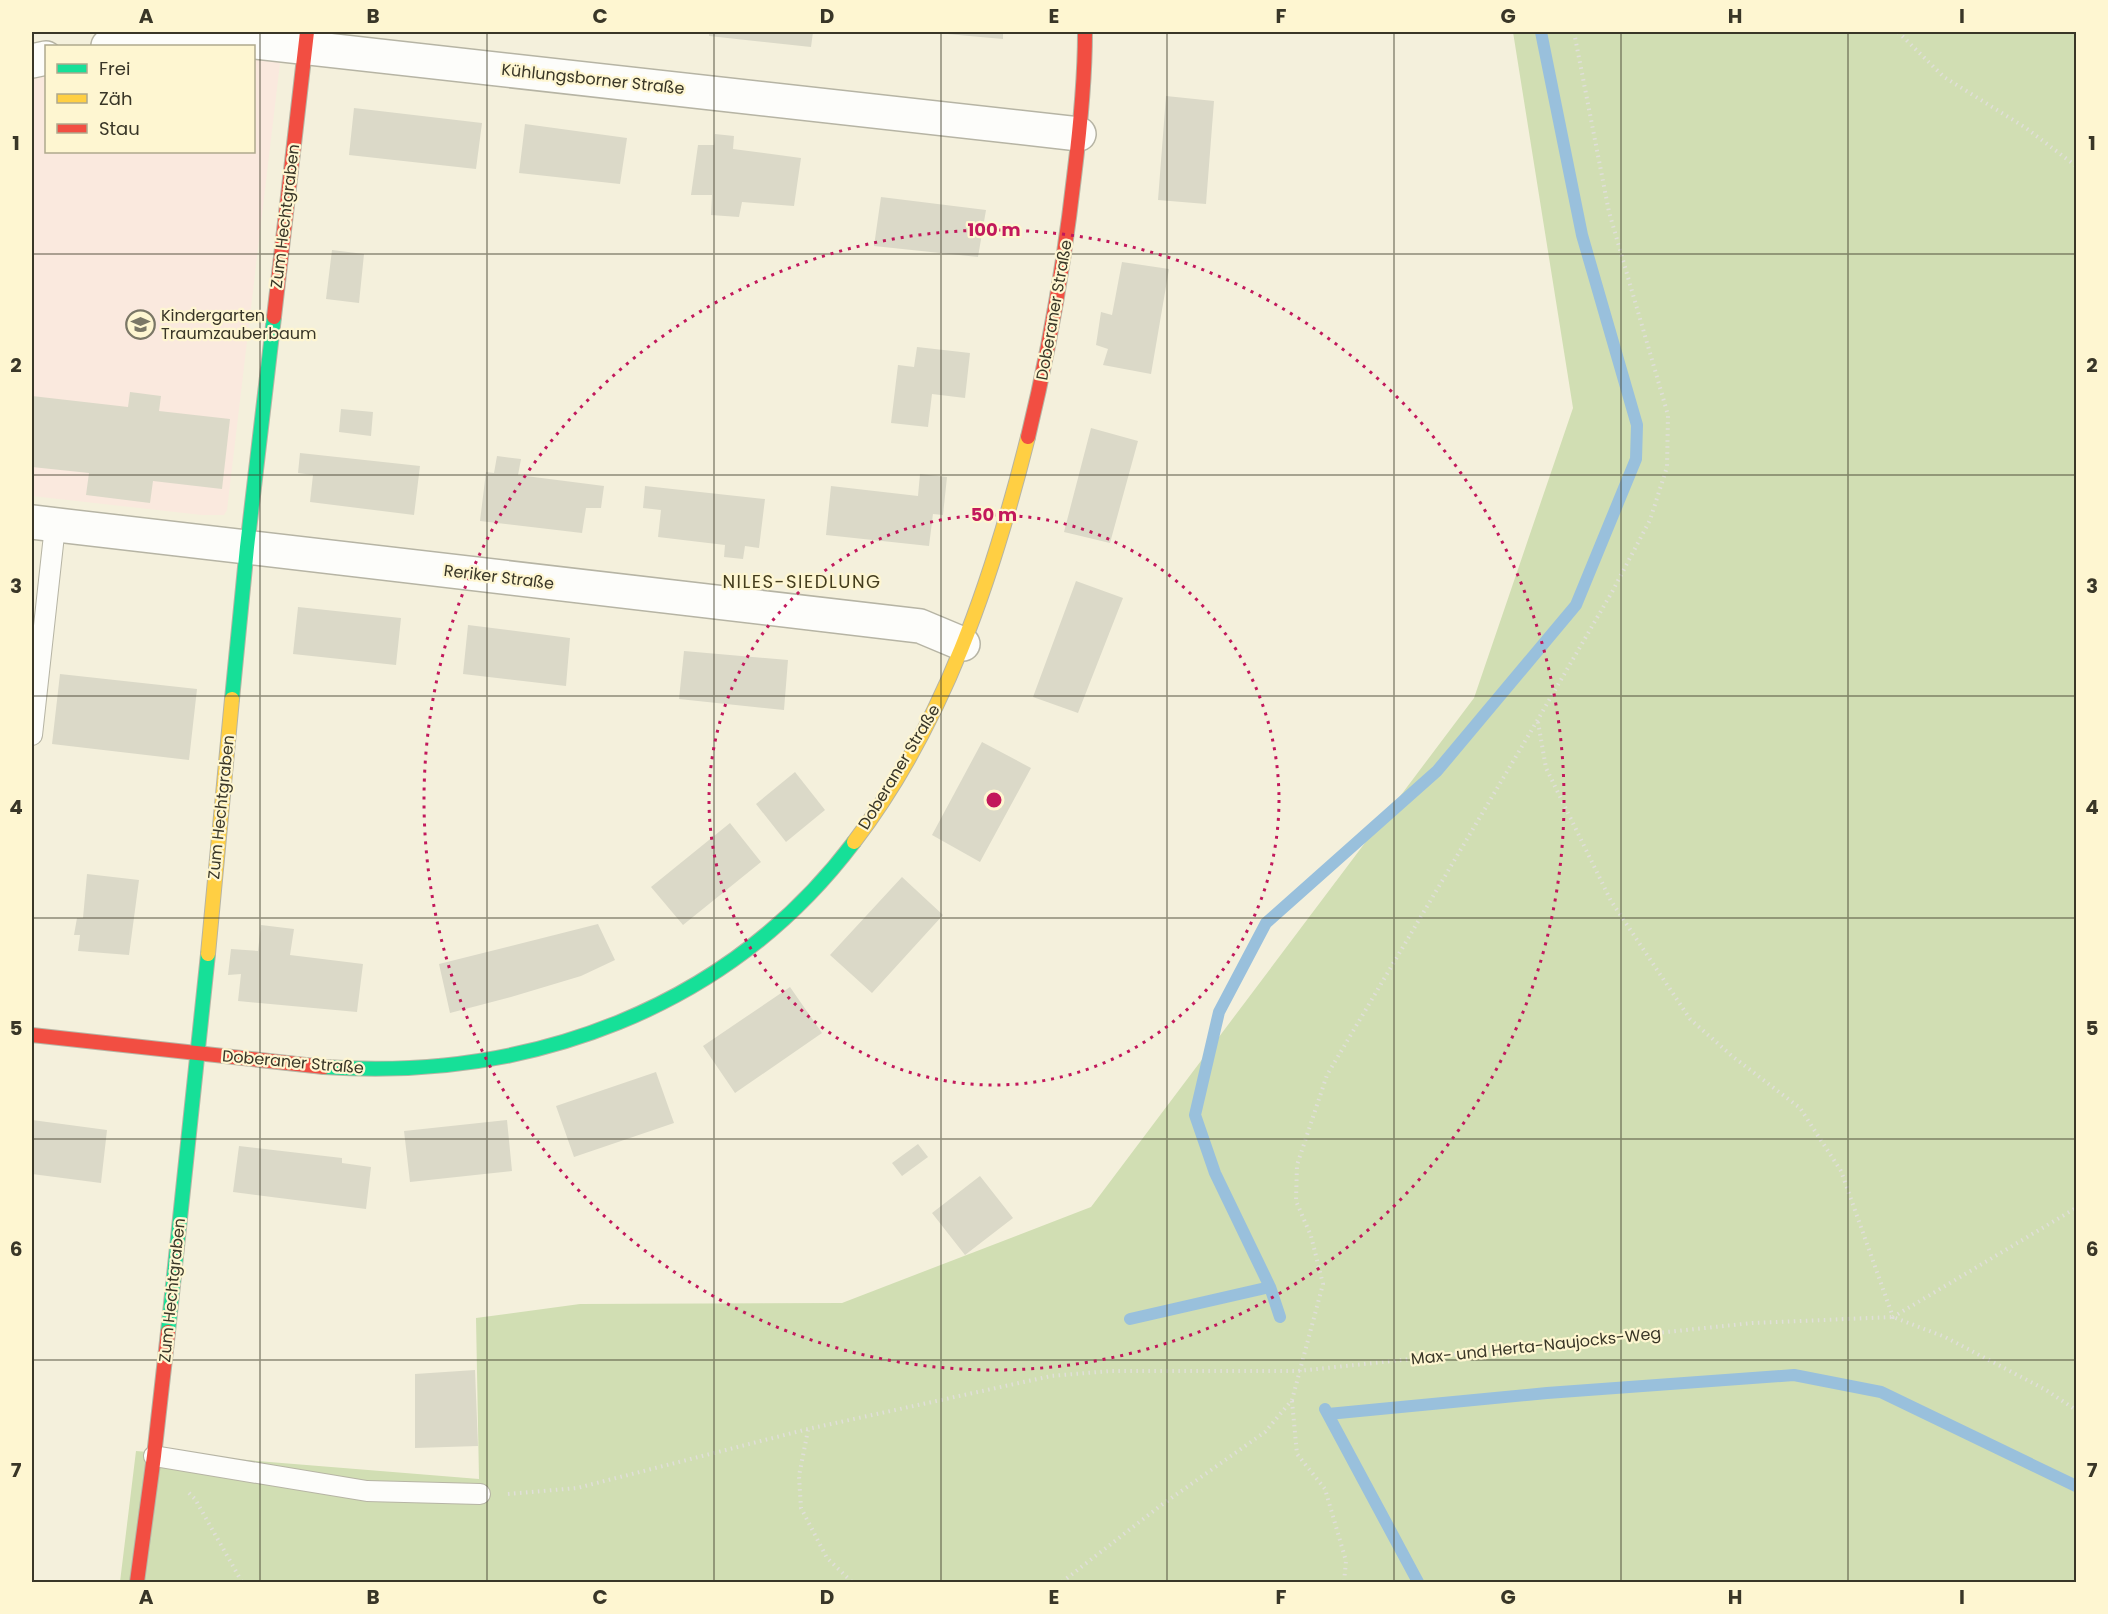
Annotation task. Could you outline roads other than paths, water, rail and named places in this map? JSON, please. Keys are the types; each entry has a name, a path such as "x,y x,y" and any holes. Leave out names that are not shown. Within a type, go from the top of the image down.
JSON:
{"street":[{"name":"Doberaner Straße","path":"32,1035 333,1069 407,1069 486,1059 549,1047 602,1030 655,1007 710,976 797,906 840,860 880,805 911,755 944,693 1011,501 1033,419 1052,329 1069,226 1086,56 1085,32"},
{"name":"Kühlungsborner Straße","path":"112,45 158,34 306,39 1079,134"},
{"name":"Zum Hechtgraben","path":"137,1582 154,1456 198,1054 247,547 306,39"},
{"name":"Reriker Straße","path":"43,524 920,626 963,644"}],"lane":[{"path":"32,735 43,524"},
{"path":"154,1456 367,1491 480,1494"}],"waterway":[{"path":"1280,1317 1270,1287 1215,1173 1195,1115 1219,1012 1266,923 1437,771 1576,605 1636,459 1637,425 1582,235 1541,32"},
{"name":"Zum Hechtgraben","path":"1130,1319 1270,1287"},
{"path":"1328,1414 1547,1393 1794,1375 1881,1392 2076,1486"},
{"path":"1325,1409 1418,1582"}],"place":[{"name":"Kindergarten Traumzauberbaum","path":"140,324"}],"district":[{"name":"NILES-SIEDLUNG","path":"802,581"}]}
